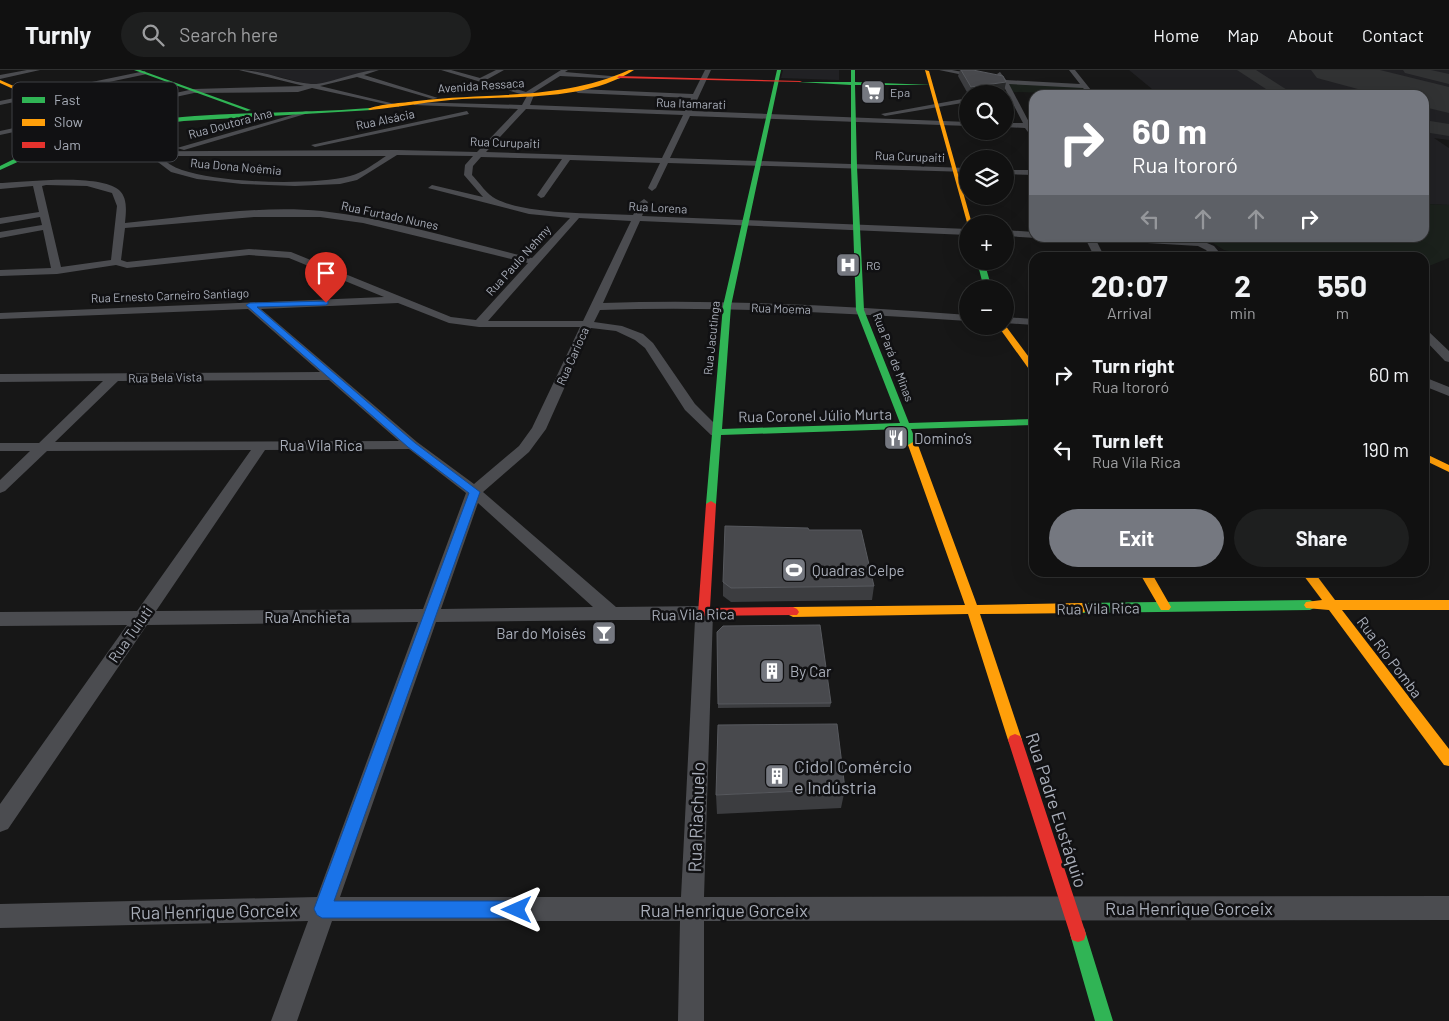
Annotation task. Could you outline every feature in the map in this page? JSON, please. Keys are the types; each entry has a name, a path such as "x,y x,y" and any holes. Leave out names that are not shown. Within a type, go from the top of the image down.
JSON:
{"street":[{"path":"0,77 37,70"},
{"path":"242,70 312,88 397,106"},
{"path":"178,95 194,91 312,88 376,70"},
{"path":"444,70 529,95"},
{"path":"480,81 501,70"},
{"path":"529,95 565,70"},
{"name":"Rua Pará de Minas","path":"844,70 848,82 853,119 860,310 906,428 973,611"},
{"name":"Rua Pará de Minas","path":"848,82 853,70"},
{"path":"927,70 966,215"},
{"path":"942,70 1004,82 1084,86"},
{"path":"998,70 1005,85"},
{"path":"1072,70 1087,90"},
{"path":"96,82 140,72 168,82"},
{"path":"558,74 778,75 848,82 930,85"},
{"name":"Avenida Ressaca","path":"307,113 368,112 443,100 578,91 605,85 626,74"},
{"name":"Avenida Ressaca","path":"529,95 582,88 626,74"},
{"path":"652,188 707,74"},
{"path":"358,75 443,100"},
{"name":"Rua Jacutinga","path":"704,614 718,404 727,306 778,75"},
{"path":"0,81 12,86"},
{"path":"178,85 260,115"},
{"path":"578,91 696,96"},
{"path":"1014,94 1019,94"},
{"path":"492,201 468,175 470,165 529,102 529,95"},
{"path":"853,119 959,102"},
{"name":"Avenida Ressaca","path":"178,122 260,115 354,111 415,104"},
{"name":"Rua Itamarati","path":"415,104 959,124"},
{"path":"1014,104 1029,125"},
{"name":"Rua Alsácia","path":"283,152 491,107"},
{"path":"597,119 602,111"},
{"name":"Rua Doutora Ana","path":"178,149 307,113"},
{"path":"1014,125 1029,126"},
{"name":"Rua Curupaiti","path":"178,154 397,152 570,156 959,170"},
{"name":"Rua Dona Noêmia","path":"163,162 168,167 183,174 218,179 323,184 355,178 397,152"},
{"path":"541,195 570,156"},
{"name":"Avenida Ressaca","path":"0,168 14,162"},
{"name":"Avenida Ressaca","path":"0,172 23,162"},
{"path":"1014,172 1029,173"},
{"path":"0,186 88,183 111,189 118,194 121,201 116,262"},
{"path":"37,184 57,270"},
{"path":"432,188 492,201"},
{"name":"Rua Lorena","path":"492,201 529,211 577,216 959,232"},
{"name":"Rua Carioca","path":"474,492 524,449 539,429 644,202"},
{"path":"0,221 44,214"},
{"name":"Rua Furtado Nunes","path":"118,226 254,214 320,214 363,220 534,262"},
{"name":"Rua Paulo Nehmy","path":"479,324 577,216"},
{"path":"0,236 46,227"},
{"path":"1014,233 1029,234"},
{"path":"1176,242 1208,246 1214,252"},
{"path":"0,273 57,270 116,262 127,265 249,252 291,255 449,320 479,324 586,324 618,328 640,337 649,346 690,407 716,432"},
{"name":"Rua Ernesto Carneiro Santiago","path":"0,316 402,300"},
{"name":"Rua Moema","path":"595,307 670,304 860,310 959,317"},
{"path":"250,305 412,445 474,492 613,615"},
{"path":"1014,321 1029,322"},
{"path":"1009,335 1029,363"},
{"path":"1429,344 1449,345"},
{"path":"1429,344 1449,358"},
{"name":"Rua Bela Vista","path":"0,378 330,376"},
{"path":"0,488 114,378"},
{"path":"1429,383 1449,392"},
{"path":"690,407 718,404"},
{"name":"Rua Coronel Júlio Murta","path":"716,432 906,428 1029,422"},
{"name":"Rua Vila Rica","path":"0,447 412,445"},
{"name":"Rua Tuiuti","path":"0,822 261,446"},
{"path":"1429,459 1449,469"},
{"path":"284,1021 322,909 474,492"},
{"path":"1148,577 1165,607"},
{"name":"Rua Rio Pomba","path":"1311,577 1449,760"},
{"name":"Rua Vila Rica","path":"613,615 1449,605"},
{"name":"Rua Padre Eustáquio","path":"973,611 1070,908 1104,1021"},
{"name":"Rua Riachuelo","path":"691,1021 692,910 704,614"},
{"name":"Rua Anchieta","path":"0,619 613,615"},
{"name":"Rua Henrique Gorceix","path":"0,916 322,909 1449,908"}],"shaded area":[{"path":"251,70 375,70 316,86"},
{"path":"783,70 839,70 839,80 781,78"},
{"path":"1129,70 1449,70 1449,140 1434,138 1449,148 1449,205 1429,204 1429,90 1152,89"},
{"path":"1006,83 1082,86 1085,90 1029,90 1029,92 1014,92 1014,85 1007,85"},
{"path":"1429,204 1449,205 1449,258 1429,266 1429,252 1233,252 1224,250 1209,242 1429,242"}],"building":[{"path":"961,70 973,70 1003,76 1006,82 985,85 970,85"},
{"name":"Quadras Celpe","path":"725,526 808,528 809,530 861,530 874,586 731,588 723,582"},
{"name":"By Car","path":"820,625 831,703 718,704 717,632 723,626"},
{"name":"Cidol Comércio e Indústria","path":"837,724 845,789 716,795 718,725"}],"taxiway":[{"path":"1245,70 1279,90"},
{"path":"1411,70 1449,79"},
{"path":"1429,127 1449,130"}],"runway":[{"path":"1331,70 1410,90"},
{"path":"1429,95 1449,100"}],"traffic: fast":[{"path":"136,70 170,82"},
{"path":"711,504 727,306 779,70"},
{"path":"853,70 854,167 860,310 913,445"},
{"path":"800,82 930,85"},
{"path":"178,85 249,110"},
{"path":"178,120 370,109"},
{"path":"0,168 12,162"},
{"path":"983,270 985,280"},
{"path":"716,432 1029,422"},
{"path":"1082,608 1310,605"},
{"path":"1078,934 1104,1021"}],"traffic: slow":[{"path":"370,109 449,99 570,91 612,79 632,70"},
{"path":"927,71 967,215"},
{"path":"0,81 12,86"},
{"path":"1009,335 1029,363"},
{"path":"913,445 973,611 1015,740"},
{"path":"1429,459 1449,469"},
{"path":"1148,577 1165,607"},
{"path":"1311,577 1449,760"},
{"path":"1310,605 1449,605"},
{"path":"793,612 1082,608"}],"traffic: jam":[{"path":"619,77 800,82"},
{"path":"711,504 704,613 793,612"},
{"path":"1015,740 1078,934"}],"place":[{"name":"Epa","path":"873,92"},
{"name":"RG","path":"848,265"},
{"name":"Domino’s","path":"896,438"},
{"name":"Quadras Celpe","path":"794,570"},
{"name":"Bar do Moisés","path":"604,633"},
{"name":"By Car","path":"772,671"},
{"name":"Cidol Comércio e Indústria","path":"777,776"}],"route":[{"path":"326,303 250,305 412,445 474,492 322,909 517,910"}]}
